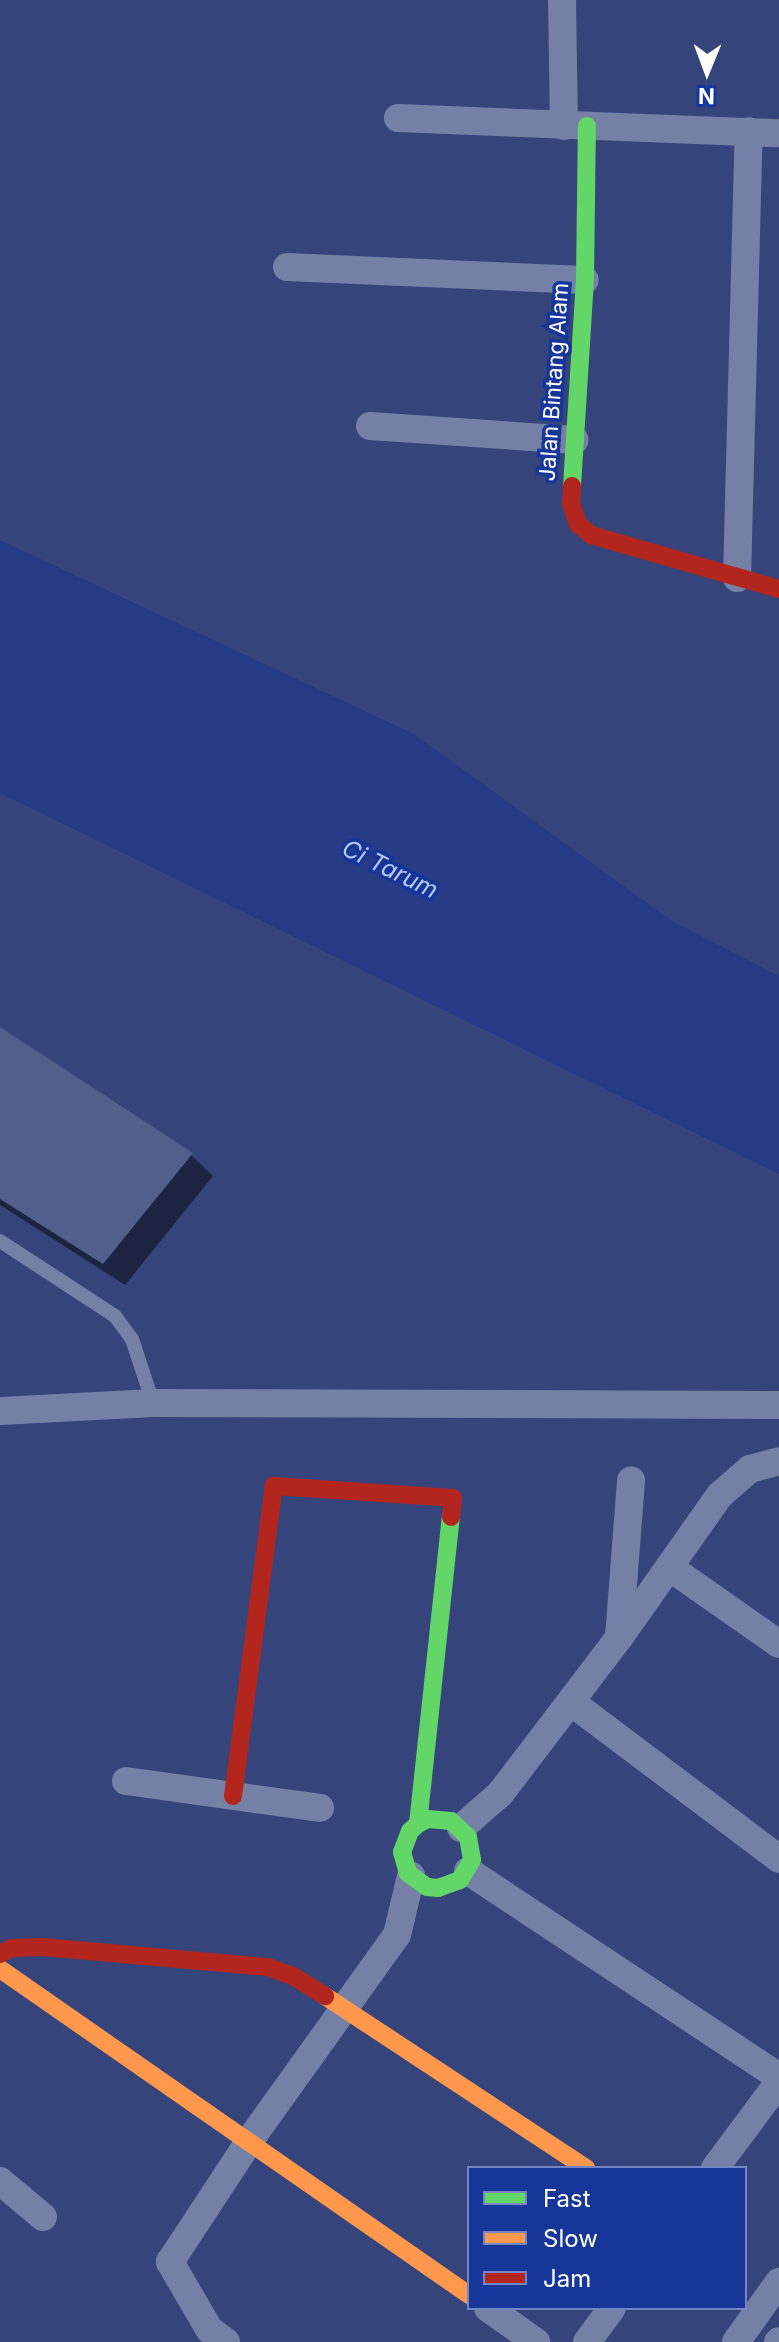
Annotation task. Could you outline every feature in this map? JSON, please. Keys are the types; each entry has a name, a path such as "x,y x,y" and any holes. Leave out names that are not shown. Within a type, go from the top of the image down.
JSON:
{"street":[{"path":"562,0 575,126"},
{"path":"398,118 779,133"},
{"name":"Jalan Bintang Alam","path":"575,126 585,280 571,503 578,524 591,535 779,589"},
{"path":"737,578 749,131"},
{"path":"287,267 585,280"},
{"path":"370,426 575,440"},
{"path":"0,1411 153,1403 779,1405"},
{"path":"461,1828 500,1794 619,1638 720,1495 750,1469 779,1461"},
{"path":"619,1638 631,1480"},
{"path":"233,1796 274,1486 453,1498 418,1824"},
{"path":"669,1567 779,1644"},
{"path":"571,1702 779,1859"},
{"path":"126,1781 320,1808"},
{"path":"397,1935 411,1876 402,1852 410,1831 418,1824 440,1818 461,1828 472,1848 468,1871 460,1880 438,1888 427,1887 411,1876"},
{"path":"468,1871 779,2080 716,2166"},
{"path":"226,2342 209,2329 170,2262 250,2140 397,1935 438,1888"},
{"path":"0,1954 12,1948 43,1947 268,1967 293,1976 583,2166"},
{"path":"0,1969 467,2294"},
{"path":"0,2181 43,2217"},
{"path":"736,2342 779,2282"},
{"path":"491,2310 536,2342"},
{"path":"587,2342 611,2310"}],"lane":[{"path":"0,1241 115,1316 132,1339 153,1403"}],"water":[{"name":"Ci Tarum","path":"0,540 414,734 672,921 779,976 779,1174 0,793"}],"building":[{"path":"0,1027 193,1153 103,1264 0,1199"}],"traffic: fast":[{"path":"572,486 585,280 587,126"},
{"path":"418,1824 428,1819 451,1821 468,1837 472,1860 460,1880 438,1888 427,1887 408,1873 402,1852 410,1831 418,1824 451,1517"}],"traffic: slow":[{"path":"0,1969 467,2294"},
{"path":"325,1996 583,2166"}],"traffic: jam":[{"path":"572,486 571,503 578,524 591,535 779,589"},
{"path":"233,1796 274,1486 453,1498 451,1517"},
{"path":"0,1954 12,1948 43,1947 268,1967 293,1976 325,1996"}]}
